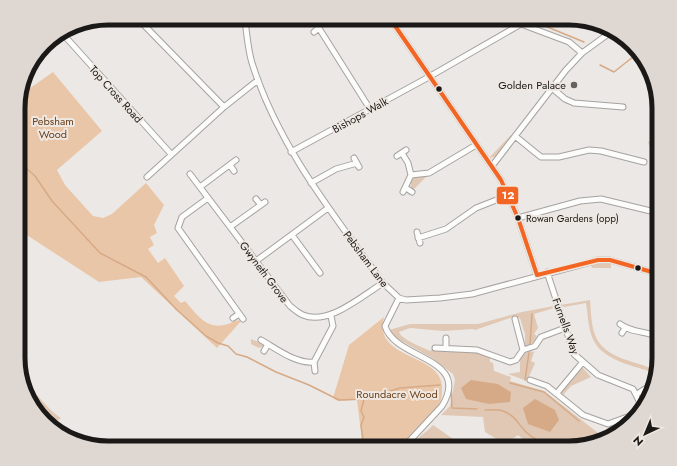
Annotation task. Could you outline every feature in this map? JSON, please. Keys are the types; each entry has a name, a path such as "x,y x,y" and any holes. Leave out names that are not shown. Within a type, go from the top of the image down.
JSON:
{"street":[{"path":"144,25 224,107"},
{"name":"Pebsham Lane","path":"246,25 248,45 258,80 277,125 291,152 328,208 383,283 399,298"},
{"path":"394,25 476,145 492,166 508,195 518,218 536,275"},
{"name":"Bishops Walk","path":"291,152 519,25"},
{"name":"Bishops Walk","path":"524,25 568,42 582,52"},
{"path":"314,32 318,27 370,109"},
{"path":"492,166 566,70 582,52 607,34"},
{"name":"Top Cross Road","path":"66,37 171,154"},
{"path":"147,177 224,107 258,80"},
{"path":"552,88 565,99 574,103 620,108"},
{"path":"515,136 541,157 559,157 589,150 637,157 644,162"},
{"path":"411,176 429,173 476,145"},
{"path":"401,153 408,163 411,176 404,190 412,192"},
{"path":"311,183 330,172 358,165 354,158"},
{"path":"200,187 236,160"},
{"path":"230,165 234,170"},
{"name":"Gwyneth Grove","path":"190,174 290,306 303,315 317,318 331,316"},
{"path":"418,238 446,229 476,208 508,195"},
{"path":"208,198 182,217 178,228 243,319"},
{"path":"230,227 263,203 256,199"},
{"path":"518,218 580,201 601,199 652,211"},
{"path":"256,262 328,208"},
{"path":"417,232 420,244"},
{"path":"292,235 317,271"},
{"path":"410,441 446,400 448,382 446,376 437,364 400,346 387,334 385,326 399,298 413,300 472,294 536,275 598,260 610,260 652,272"},
{"name":"Furnells Way","path":"548,272 574,354 582,363 598,375 634,389 637,394"},
{"path":"315,371 314,362 333,326 331,316 383,283"},
{"path":"233,318 239,314"},
{"path":"515,319 523,350"},
{"path":"620,324 625,328 652,335"},
{"path":"435,348 477,350 510,362 516,360 523,350 535,346 541,337 565,328"},
{"path":"622,333 625,328"},
{"path":"446,338 446,348"},
{"path":"261,340 296,359 306,363 314,362"},
{"path":"264,351 268,344"},
{"path":"557,393 582,363"},
{"path":"530,380 547,386 583,415 608,424 628,417"},
{"path":"640,401 637,394 647,387"}],"shaded area":[{"path":"511,135 513,135 497,156 489,158"},
{"path":"652,140 652,151 648,142"},
{"path":"428,175 413,190 411,189 411,180 414,177"},
{"path":"594,262 611,263 611,268 592,268 591,265"},
{"path":"590,300 591,318 595,335 599,343 613,354 621,358 651,368 650,372 619,361 603,352 596,345 589,325 586,303 564,307 561,305"},
{"path":"554,306 554,308 534,314 538,328 534,334 537,336 531,346 525,347 525,334 520,318 513,317 475,330 443,331 410,328 399,332 404,338 430,351 433,349 472,351 490,357 490,362 493,363 494,371 511,377 510,381 544,391 597,432 599,436 569,441 525,441 518,435 509,441 500,441 485,432 483,417 441,415 450,406 455,380 453,374 432,358 391,335 389,330 410,324 478,324 522,312"},
{"path":"251,339 264,346 259,348 251,344"},
{"path":"530,351 534,352 531,361 535,363 527,381 508,374 520,372 520,355"},
{"path":"582,367 591,377 571,386 563,395 561,390"},
{"path":"471,380 498,384 511,392 510,402 489,404 466,399 461,388"},
{"path":"30,388 56,415 61,418 56,422 49,417 39,404"},
{"path":"535,399 555,410 559,420 550,432 528,424 523,408"},
{"path":"433,425 456,441 414,441"}],"green space":[{"name":"Pebsham Wood","path":"53,72 102,131 57,170 65,185 93,216 103,218 112,214 146,183 164,205 154,225 157,233 150,237 154,245 148,249 158,263 165,258 184,286 174,296 181,303 185,301 197,315 211,325 224,325 242,320 217,348 141,277 99,282 25,234 25,108 27,90"},
{"name":"Roundacre Wood","path":"384,317 383,331 388,342 398,350 433,369 440,378 442,398 437,409 407,441 362,441 357,400 338,401 333,398 349,345"}],"waterway":[{"path":"543,25 584,42"},
{"path":"600,65 614,72 634,56"},
{"path":"25,167 35,176 52,201 100,253 146,277 177,310 206,336 218,343 228,346 236,354 247,357 276,372 309,385 339,400 364,399 400,388 440,385"},
{"path":"530,344 532,314"},
{"path":"525,380 529,353"},
{"path":"510,383 544,392 579,421"},
{"path":"451,388 452,408 477,409"},
{"path":"363,441 361,425 364,417 361,411 364,399"},
{"path":"485,410 499,410 507,413 514,418 526,432 539,441"}],"transit line":[{"name":"12","path":"394,25 501,180 518,218 537,275 598,260 610,260 652,272"}],"place":[{"name":"Golden Palace","path":"574,85"},
{"name":"Rowan Gardens (opp)","path":"518,218"}]}
